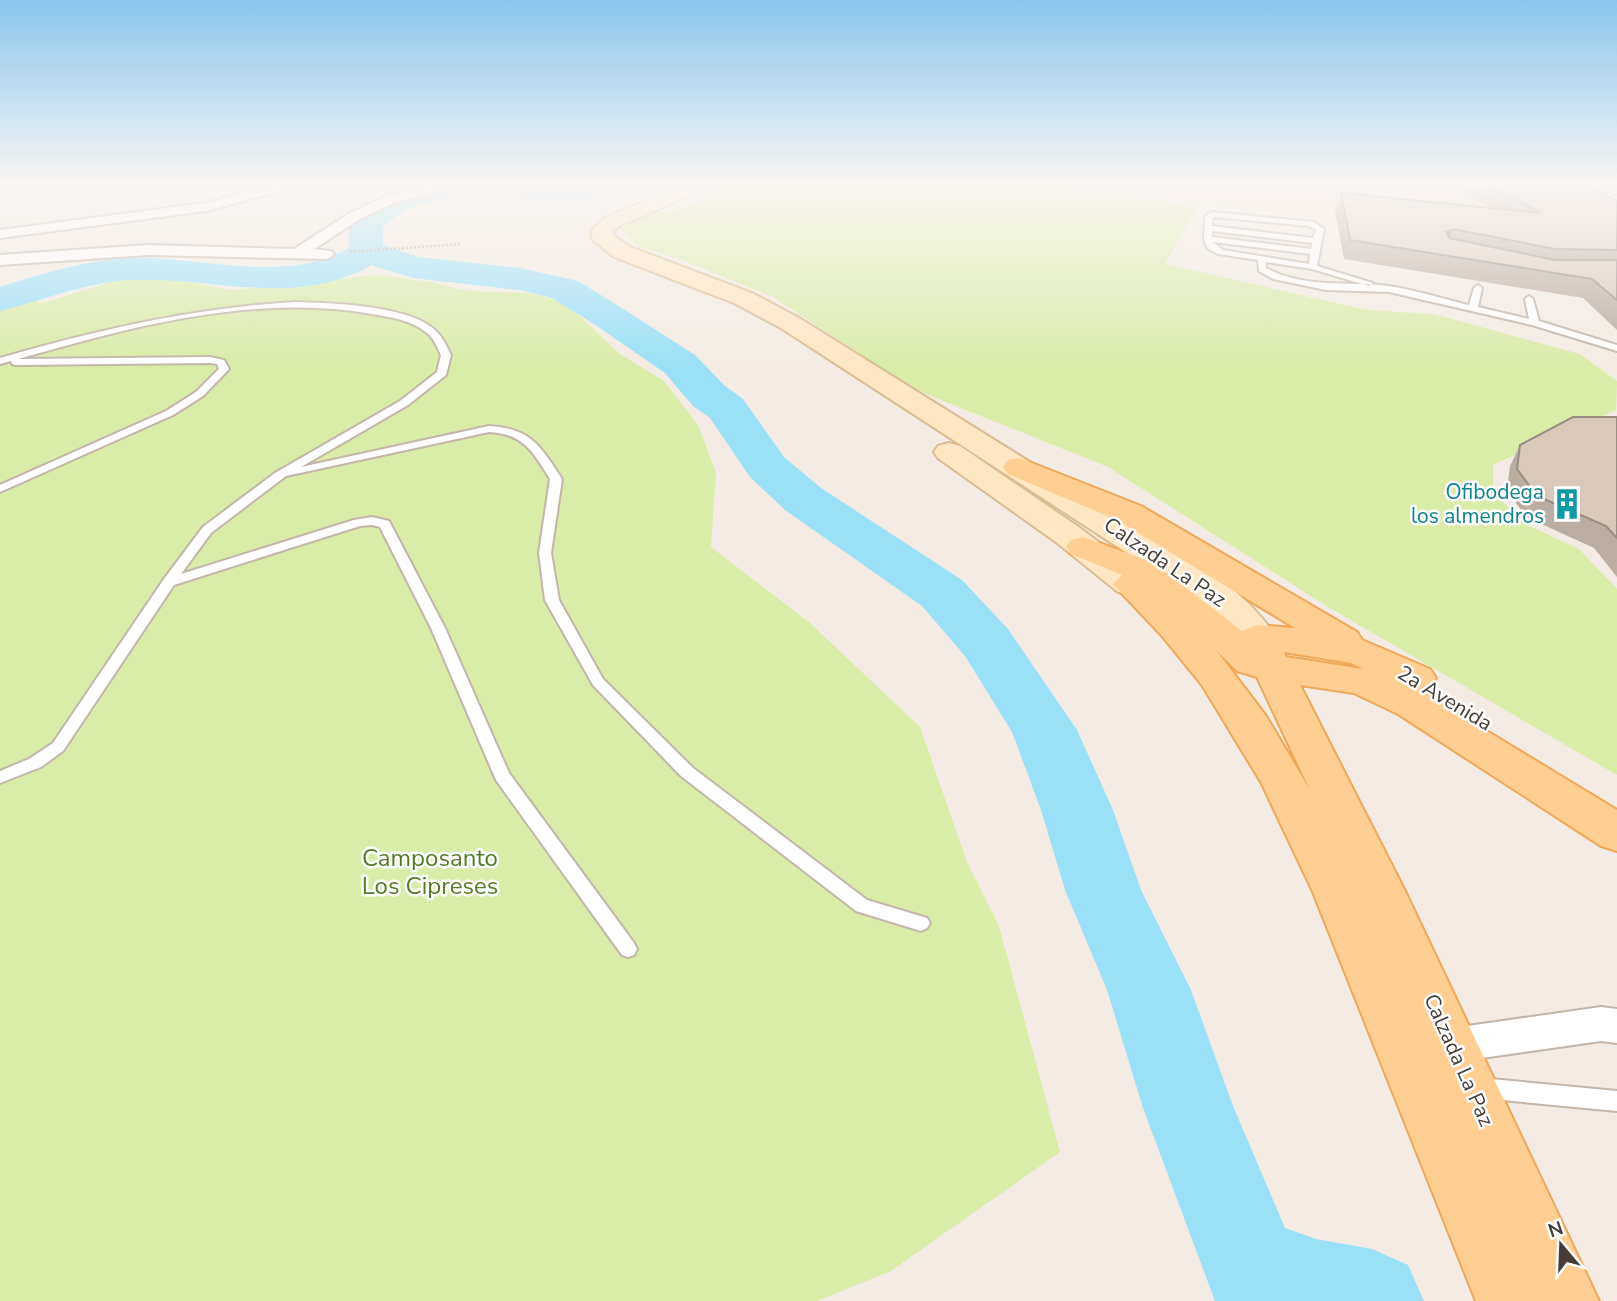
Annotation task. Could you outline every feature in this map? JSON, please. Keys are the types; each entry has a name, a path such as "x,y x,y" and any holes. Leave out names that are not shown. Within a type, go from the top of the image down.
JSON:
{"main road":[{"name":"Calzada La Paz","path":"583,246 601,257 699,294 744,315 920,431 1083,547 1131,584 1194,646 1228,692 1279,772 1351,922 1496,1203 1567,1301"},
{"name":"Calzada La Paz","path":"614,246 622,252 769,310 1019,467 1217,595 1241,615 1265,653 1462,1066 1496,1203 1508,1301"},
{"path":"1019,467 1129,513 1361,652"},
{"path":"1083,547 1142,571 1211,624 1243,657 1265,653"},
{"name":"2a Avenida","path":"1265,653 1308,642 1361,652 1416,678 1617,803"},
{"name":"2a Avenida","path":"1265,653 1380,687 1412,704 1617,833"}],"street":[{"path":"296,254 309,246"},
{"path":"0,260 148,250 326,254"},
{"path":"1462,1066 1601,1024 1617,1026"}],"lane":[{"path":"1212,246 1214,249 1313,267 1389,289 1535,323 1617,348"},
{"path":"1259,246 1315,253"},
{"path":"1313,267 1316,246"},
{"path":"1262,258 1262,269 1266,273 1326,287 1389,289"},
{"path":"1326,287 1333,274"},
{"path":"1473,308 1478,288"},
{"path":"1529,299 1535,323"},
{"path":"0,362 119,329 190,315 274,306 363,307 407,319 433,332 446,355 442,373 404,403 279,475 207,530 58,747 35,763 0,777"},
{"path":"0,362 210,360 222,362 224,369 213,384 190,401 152,421 0,489"},
{"path":"279,475 489,429 508,428 531,441 556,479 545,553 552,600 598,682 687,772 862,906 921,923"},
{"path":"169,582 358,523 372,521 385,524 438,628 502,776 628,949"},
{"path":"1462,1066 1617,1101"}],"path":[{"path":"326,254 418,246"}],"shaded area":[{"path":"1342,246 1617,246 1617,303 1344,259"}],"green space":[{"path":"1175,246 1165,264 1367,310 1434,314 1580,354 1617,381 1616,410 1493,465 1493,491 1523,523 1579,549 1617,589 1617,775 1328,607 1108,467 911,388 773,297 680,259 639,247"},
{"name":"Camposanto Los Cipreses","path":"376,275 430,282 468,291 529,293 565,302 620,354 664,381 698,425 716,473 711,547 810,623 920,727 967,862 999,926 1060,1152 891,1271 817,1301 0,1301 0,287 33,281 39,304 121,279 176,280 233,290"}],"building":[{"path":"1385,246 1486,246 1555,260 1617,260 1617,300 1592,279"},
{"path":"1538,246 1617,246 1617,250 1555,249"},
{"name":"Ofibodega los almendros","path":"1573,417 1617,417 1617,538 1606,526 1537,496 1517,469 1520,445"}],"waterway":[{"path":"367,246 368,252"},
{"path":"0,299 66,279 117,270 162,270 286,278 316,274 344,266 368,252"},
{"path":"368,252 413,267 520,279 565,289 680,364 709,396 727,409 767,467 803,499 942,593 987,643 1044,730 1077,810 1103,890 1149,990 1188,1108 1251,1267 1316,1290 1372,1301"}],"place":[{"name":"Ofibodega los almendros","path":"1567,504"}]}
